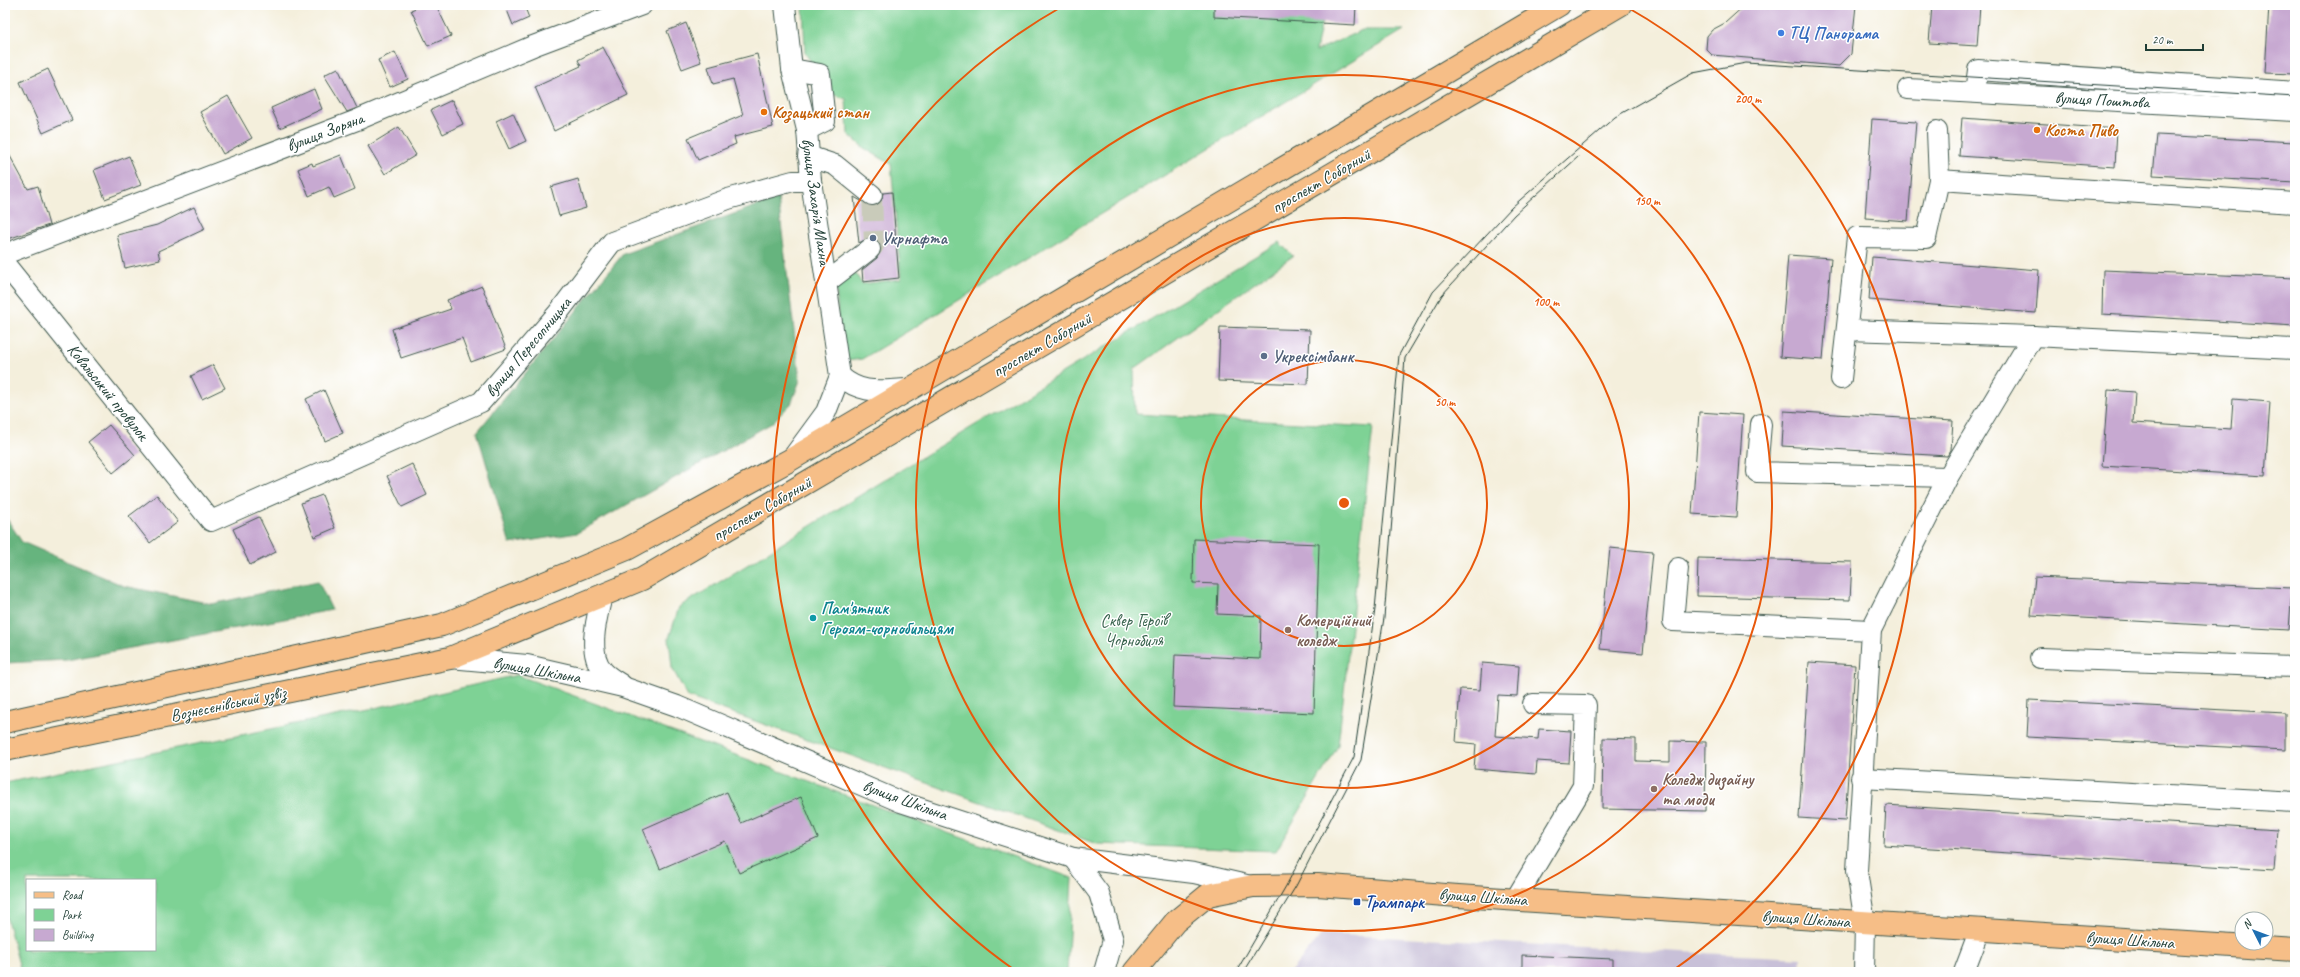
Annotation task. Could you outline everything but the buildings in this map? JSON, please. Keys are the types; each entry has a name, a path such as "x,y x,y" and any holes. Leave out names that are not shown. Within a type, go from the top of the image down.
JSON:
{"main road":[{"name":"проспект Соборний","path":"442,625 627,549 790,460 907,389 1559,5"},
{"name":"проспект Соборний","path":"450,658 642,579 1620,5"},
{"name":"Вознесенівський узвіз","path":"5,722 442,625"},
{"name":"Вознесенівський узвіз","path":"5,750 450,658"},
{"name":"вулиця Шкільна","path":"1134,972 1175,922 1208,895 1253,886 1318,885 1515,900 2295,950"}],"street":[{"name":"вулиця Зоряна","path":"5,254 357,120 533,46 642,5"},
{"name":"вулиця Захарія Махна","path":"785,5 792,69 807,130 811,181 840,376"},
{"path":"792,69 820,74 825,121 807,130"},
{"name":"вулиця Поштова","path":"1975,92 1978,70 2295,92"},
{"name":"вулиця Поштова","path":"1908,89 2295,111"},
{"path":"1841,379 1858,237 1926,238 1939,180 1937,130"},
{"path":"808,156 835,164 872,195"},
{"name":"вулиця Пересопницька","path":"211,521 481,402 558,313 612,242 728,199 793,180 811,181"},
{"path":"1939,180 2295,203"},
{"path":"827,282 870,249"},
{"name":"Ковальський провулок","path":"5,264 211,521"},
{"path":"1847,330 2033,336 2295,350"},
{"path":"1865,970 1865,923 1857,871 1861,778 1871,630 1948,477 2033,336"},
{"path":"790,460 826,412 840,376 857,388 873,391 907,389"},
{"path":"1760,424 1757,472 1948,477"},
{"path":"1678,568 1673,621 1871,630"},
{"name":"вулиця Шкільна","path":"602,596 594,628 595,651 603,671 623,687"},
{"name":"вулиця Шкільна","path":"450,658 527,665 623,687 677,706 901,802 1073,858 1194,873 1253,886"},
{"path":"2040,658 2295,667"},
{"path":"1515,900 1583,786 1586,705 1533,704"},
{"path":"1861,778 2295,802"},
{"path":"1073,858 1099,892 1113,940 1104,972"},
{"path":"1964,972 1980,930"}],"shaded area":[{"path":"1322,934 1801,958 1800,972 1290,972"}],"green space":[{"path":"803,5 1325,5 1316,51 1362,30 1404,30 862,359 847,361 840,354 836,282 842,276 856,274 862,284 901,279 891,164 864,148 848,134 846,99 834,95 805,53"},
{"path":"778,198 800,380 791,404 772,423 577,533 510,544 477,432 623,254"},
{"name":"Сквер Героїв Чорнобиля","path":"1279,242 1293,256 1134,369 1135,414 1373,427 1338,746 1276,851 1097,844 688,697 672,668 669,638 679,607 914,462"},
{"path":"5,516 22,542 124,586 212,604 318,581 332,610 67,660 5,663"},
{"path":"517,675 1072,878 1067,972 21,972 5,912 5,783 379,707"}],"tunnel":[{"path":"870,249 874,246 872,195"}],"tram line":[{"path":"1236,972 1286,886 1354,757 1375,609 1399,355 1433,292 1512,207 1615,117 1693,73 1746,63 2295,97"},
{"path":"1243,972 1296,886 1361,760 1384,618 1405,358 1442,295 1514,215 1578,157"}],"place":[{"name":"ТЦ Панорама","path":"1781,33"},
{"name":"Козацький стан","path":"764,112"},
{"name":"Коста Пиво","path":"2037,130"},
{"name":"Укрнафта","path":"873,238"},
{"name":"Укрексімбанк","path":"1264,356"},
{"name":"Пам'ятник Героям-чорнобильцям","path":"813,618"},
{"name":"Комерційний коледж","path":"1288,630"},
{"name":"Коледж дизайну та моди","path":"1654,789"},
{"name":"Трампарк","path":"1357,902"}]}
